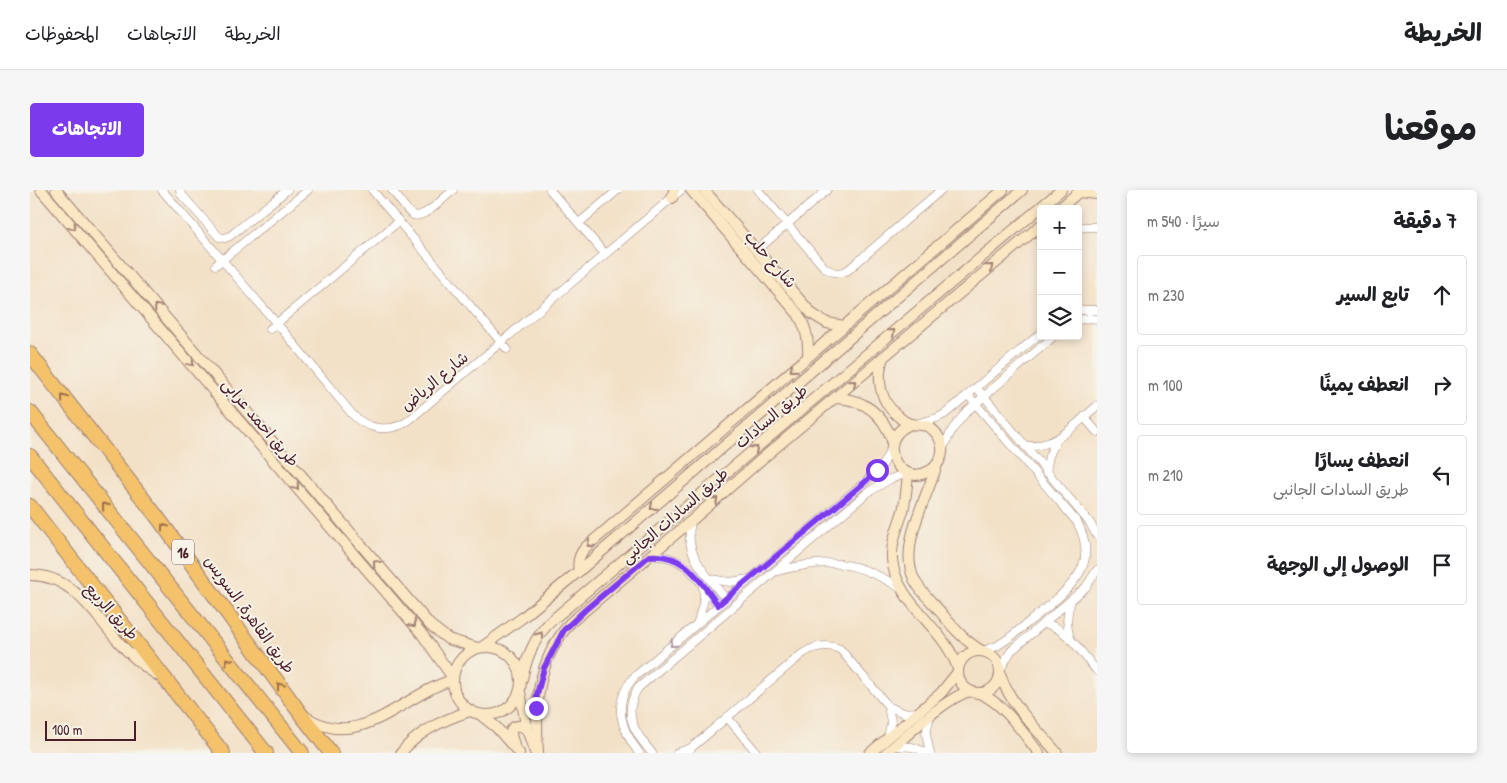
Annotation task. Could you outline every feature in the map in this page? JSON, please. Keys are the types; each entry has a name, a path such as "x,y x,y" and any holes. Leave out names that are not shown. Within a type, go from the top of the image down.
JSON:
{"highway":[{"name":"طريق القاهرة, السويس","path":"30,354 158,518 331,753"},
{"name":"16","path":"30,412 302,753"},
{"path":"30,456 266,753"},
{"path":"30,506 223,753"}],"street":[{"name":"طريق احمد عرابى","path":"41,190 422,634 453,679"},
{"name":"طريق احمد عرابى","path":"56,190 430,626 454,642 480,648"},
{"name":"شارع الرياض","path":"162,190 273,326 356,419 368,425 384,429 397,427 408,421 504,346 673,194 681,190"},
{"path":"180,190 181,194 219,237 225,238 287,190"},
{"path":"219,262 308,190"},
{"path":"372,190 504,346"},
{"path":"392,190 412,214 419,216 453,190"},
{"path":"550,190 605,254"},
{"path":"579,223 618,190"},
{"name":"شارع حلب","path":"692,190 798,314 803,322 808,339 808,356"},
{"name":"شارع حلب","path":"704,190 711,194 756,251 812,314 827,323 844,326"},
{"path":"758,190 824,267 830,272 843,273 941,190"},
{"path":"756,251 827,190"},
{"name":"طريق السادات الجانبى","path":"579,571 579,556 586,547 1004,190"},
{"name":"طريق السادات","path":"480,648 531,611 579,571 1022,190"},
{"name":"طريق السادات","path":"522,680 530,650 550,622 1061,190"},
{"path":"1064,205 1080,191 1097,194"},
{"path":"273,326 398,221"},
{"path":"1082,227 1097,227"},
{"name":"طريق السادات الجانبى","path":"537,753 537,694 547,662 559,638 570,623 1037,228"},
{"path":"1027,236 1037,234"},
{"path":"901,278 921,277 925,257"},
{"path":"945,288 968,285"},
{"path":"921,325 925,304"},
{"path":"1082,310 1097,310"},
{"path":"1082,319 1097,319"},
{"path":"639,753 623,727 621,708 624,692 628,685 651,662 865,482 883,464 900,430 945,414 1037,336"},
{"path":"175,345 184,337"},
{"path":"1049,340 958,420 942,450 911,538 909,558 910,569 920,588 969,644 993,656 1004,685 1011,697 1058,753"},
{"path":"883,357 879,375 882,393 890,409 903,420 926,425 938,435 942,450"},
{"path":"977,388 1089,521 1097,536"},
{"path":"890,746 919,712 940,693 958,671 962,659 966,655 997,646 1078,581 1087,565 1093,547 1083,529 968,395"},
{"path":"836,398 856,401 874,411 885,424 892,444 895,463 907,473 924,474 938,464"},
{"path":"1025,446 1041,446 1056,441 1097,406"},
{"path":"1084,417 1097,432"},
{"path":"775,432 792,434"},
{"path":"1046,472 1049,456 1056,441"},
{"path":"653,753 635,730 632,722 630,705 638,688 867,493 890,479 907,473"},
{"path":"907,473 906,499 893,548 894,569 902,589 946,644 958,671 961,684 974,692 986,696 1000,707 1039,753"},
{"path":"691,521 689,537 695,559 726,599"},
{"path":"649,556 677,560 685,565 718,605"},
{"path":"774,572 810,563 841,563 871,572 902,589"},
{"path":"870,753 890,746 955,696 984,692 994,687 1010,651 1091,582 1097,570"},
{"name":"طريق الربيع","path":"30,575 54,579 74,590 127,651 146,667 166,680"},
{"path":"710,579 730,582 751,578"},
{"path":"697,624 704,600 702,584"},
{"path":"588,590 607,591"},
{"path":"394,601 402,594"},
{"path":"1071,640 1068,632 1067,615 1072,599"},
{"path":"1043,623 1055,627 1071,640 1097,671"},
{"path":"677,753 690,750 802,654 810,649 825,645 833,646 845,654 888,706 903,712 919,712"},
{"path":"482,716 495,715 507,710 520,692 522,680 519,669 511,656 497,648 480,648 462,657 456,667 453,679 454,689 457,698 463,706 482,716 496,727 517,752"},
{"path":"651,662 658,670"},
{"path":"300,713 319,725 329,728 340,730 362,727 384,718 431,688 453,679"},
{"path":"520,692 527,730 537,753"},
{"path":"888,706 891,722 890,746"},
{"path":"402,753 410,743 427,730 470,711"},
{"path":"929,753 926,734 930,716"},
{"path":"727,717 757,753"},
{"path":"517,752 512,737 512,730 517,725 521,725 527,730"},
{"path":"890,746 912,746 929,753"}],"route":[{"path":"536,708 537,694 544,668 564,630 649,556 668,557 685,565 693,572 718,605 877,470"}]}
